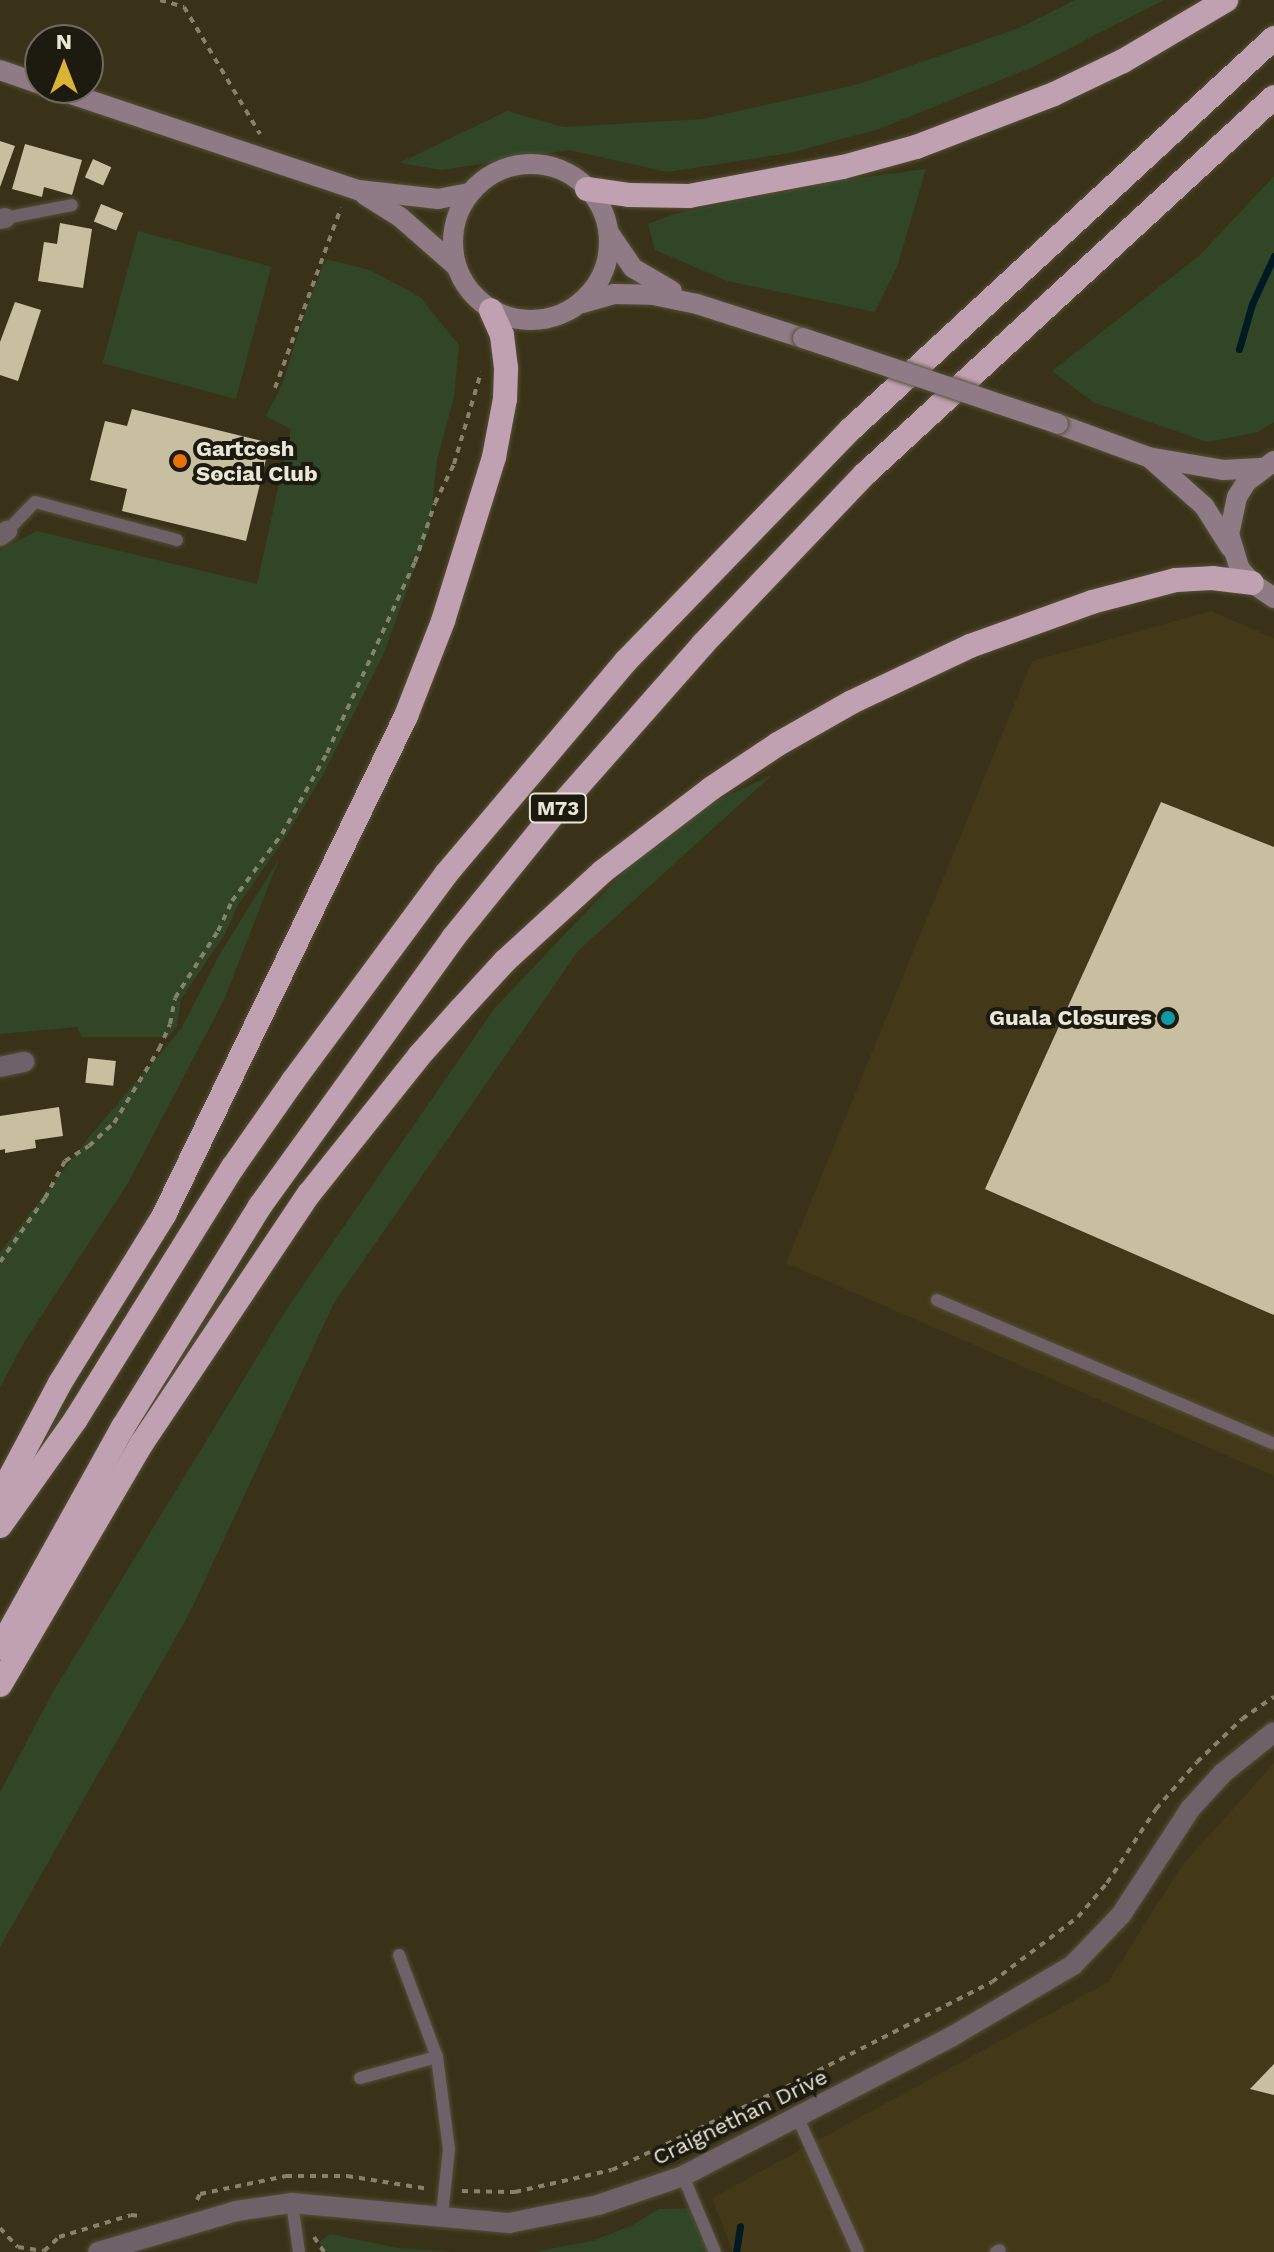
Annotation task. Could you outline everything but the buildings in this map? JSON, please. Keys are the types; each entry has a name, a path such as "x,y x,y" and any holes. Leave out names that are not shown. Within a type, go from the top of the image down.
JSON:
{"highway":[{"path":"587,189 629,195 689,196 829,170 916,147 1054,94 1123,61 1226,0"},
{"name":"M73","path":"0,1526 76,1419 179,1251 293,1081 446,874 626,661 862,418 1274,38"},
{"name":"M73","path":"0,1648 123,1427 260,1206 453,938 556,811 703,644 865,474 1274,97"},
{"path":"0,1496 60,1383 164,1215 406,716 443,621 494,457 505,399 505,363 502,335 491,310"},
{"path":"0,1685 142,1443 309,1194 460,1010 505,961 602,872 712,788 778,744 852,702 932,663 1030,623 1129,591 1176,580 1212,578 1252,583"}],"street":[{"path":"0,70 24,78"},
{"path":"101,104 353,188 438,199 470,193 500,171 537,165 573,177 587,189 604,216 608,231 633,268 649,280 697,304"},
{"path":"353,188 400,217 456,266 476,298 491,310 512,318 535,320 557,316 577,305 630,293 697,304 1148,457 1223,470 1267,464"},
{"path":"456,266 453,236 456,220 470,193"},
{"path":"577,305 593,289 604,270 608,231"},
{"path":"1148,457 1204,506 1252,583 1274,598"},
{"path":"1233,552 1231,515 1237,497 1267,464"},
{"path":"0,1067 24,1062"},
{"name":"Craignethan Drive","path":"98,2252 236,2211 292,2203 509,2223 598,2205 683,2176 951,2037 1073,1965 1121,1915 1190,1809 1223,1773 1274,1732"}],"lane":[{"path":"3,219 72,205"},
{"path":"3,533 35,502 177,540"},
{"path":"937,1300 1274,1444"},
{"path":"399,1955 437,2057 449,2149 442,2215"},
{"path":"360,2078 437,2057"},
{"path":"797,2116 858,2252"},
{"path":"683,2176 715,2252"},
{"path":"292,2203 299,2252"}],"path":[{"path":"160,0 184,7 260,134"},
{"path":"275,388 353,188"},
{"path":"0,1262 45,1198 65,1161 89,1146 114,1123 159,1049 170,1024 175,998 218,931 232,901 282,834 369,667 415,562 435,503 454,464 481,371 505,363"},
{"path":"194,2204 200,2194 286,2176 347,2176 446,2191 515,2192 612,2170 786,2087 992,1982 1078,1917 1107,1883 1156,1809 1187,1773 1242,1719 1274,1697"},
{"path":"0,2228 18,2247 44,2251 59,2237 131,2215 153,2217"}],"shaded area":[{"path":"1211,611 1274,638 1274,1476 786,1263 1032,661"},
{"path":"1274,1763 1274,2252 733,2252 712,2198 1108,1982 1181,1867"}],"green space":[{"path":"1075,0 1164,0 1033,67 879,129 790,153 667,172 569,150 442,170 399,163 507,111 564,127 703,119 859,84 1019,28"},
{"path":"926,169 897,267 875,312 727,281 655,250 648,224 674,214 829,182"},
{"path":"1274,176 1274,422 1258,432 1207,442 1093,402 1052,371 1200,255"},
{"path":"138,231 271,267 236,399 103,363"},
{"path":"326,259 370,270 420,297 459,345 454,397 437,460 430,527 384,653 323,775 181,999 177,1026 168,1037 82,1037 77,1027 0,1034 0,550 37,531 257,584 291,429 266,416 282,385 307,306"},
{"path":"772,775 578,951 334,1303 190,1612 0,1947 0,1792 53,1692 286,1310 494,1009 671,822"},
{"path":"279,859 224,1000 128,1183 23,1344 0,1388 0,1252 90,1136 181,1029 221,952"},
{"path":"699,2208 711,2252 533,2252 592,2241 631,2226 659,2209"},
{"path":"330,2234 398,2248 453,2252 324,2252 319,2242"}],"waterway":[{"path":"1239,349 1252,304 1274,256"},
{"path":"736,2252 740,2226"}],"place":[{"name":"Gartcosh Social Club","path":"180,461"},
{"name":"Guala Closures","path":"1168,1018"}]}
